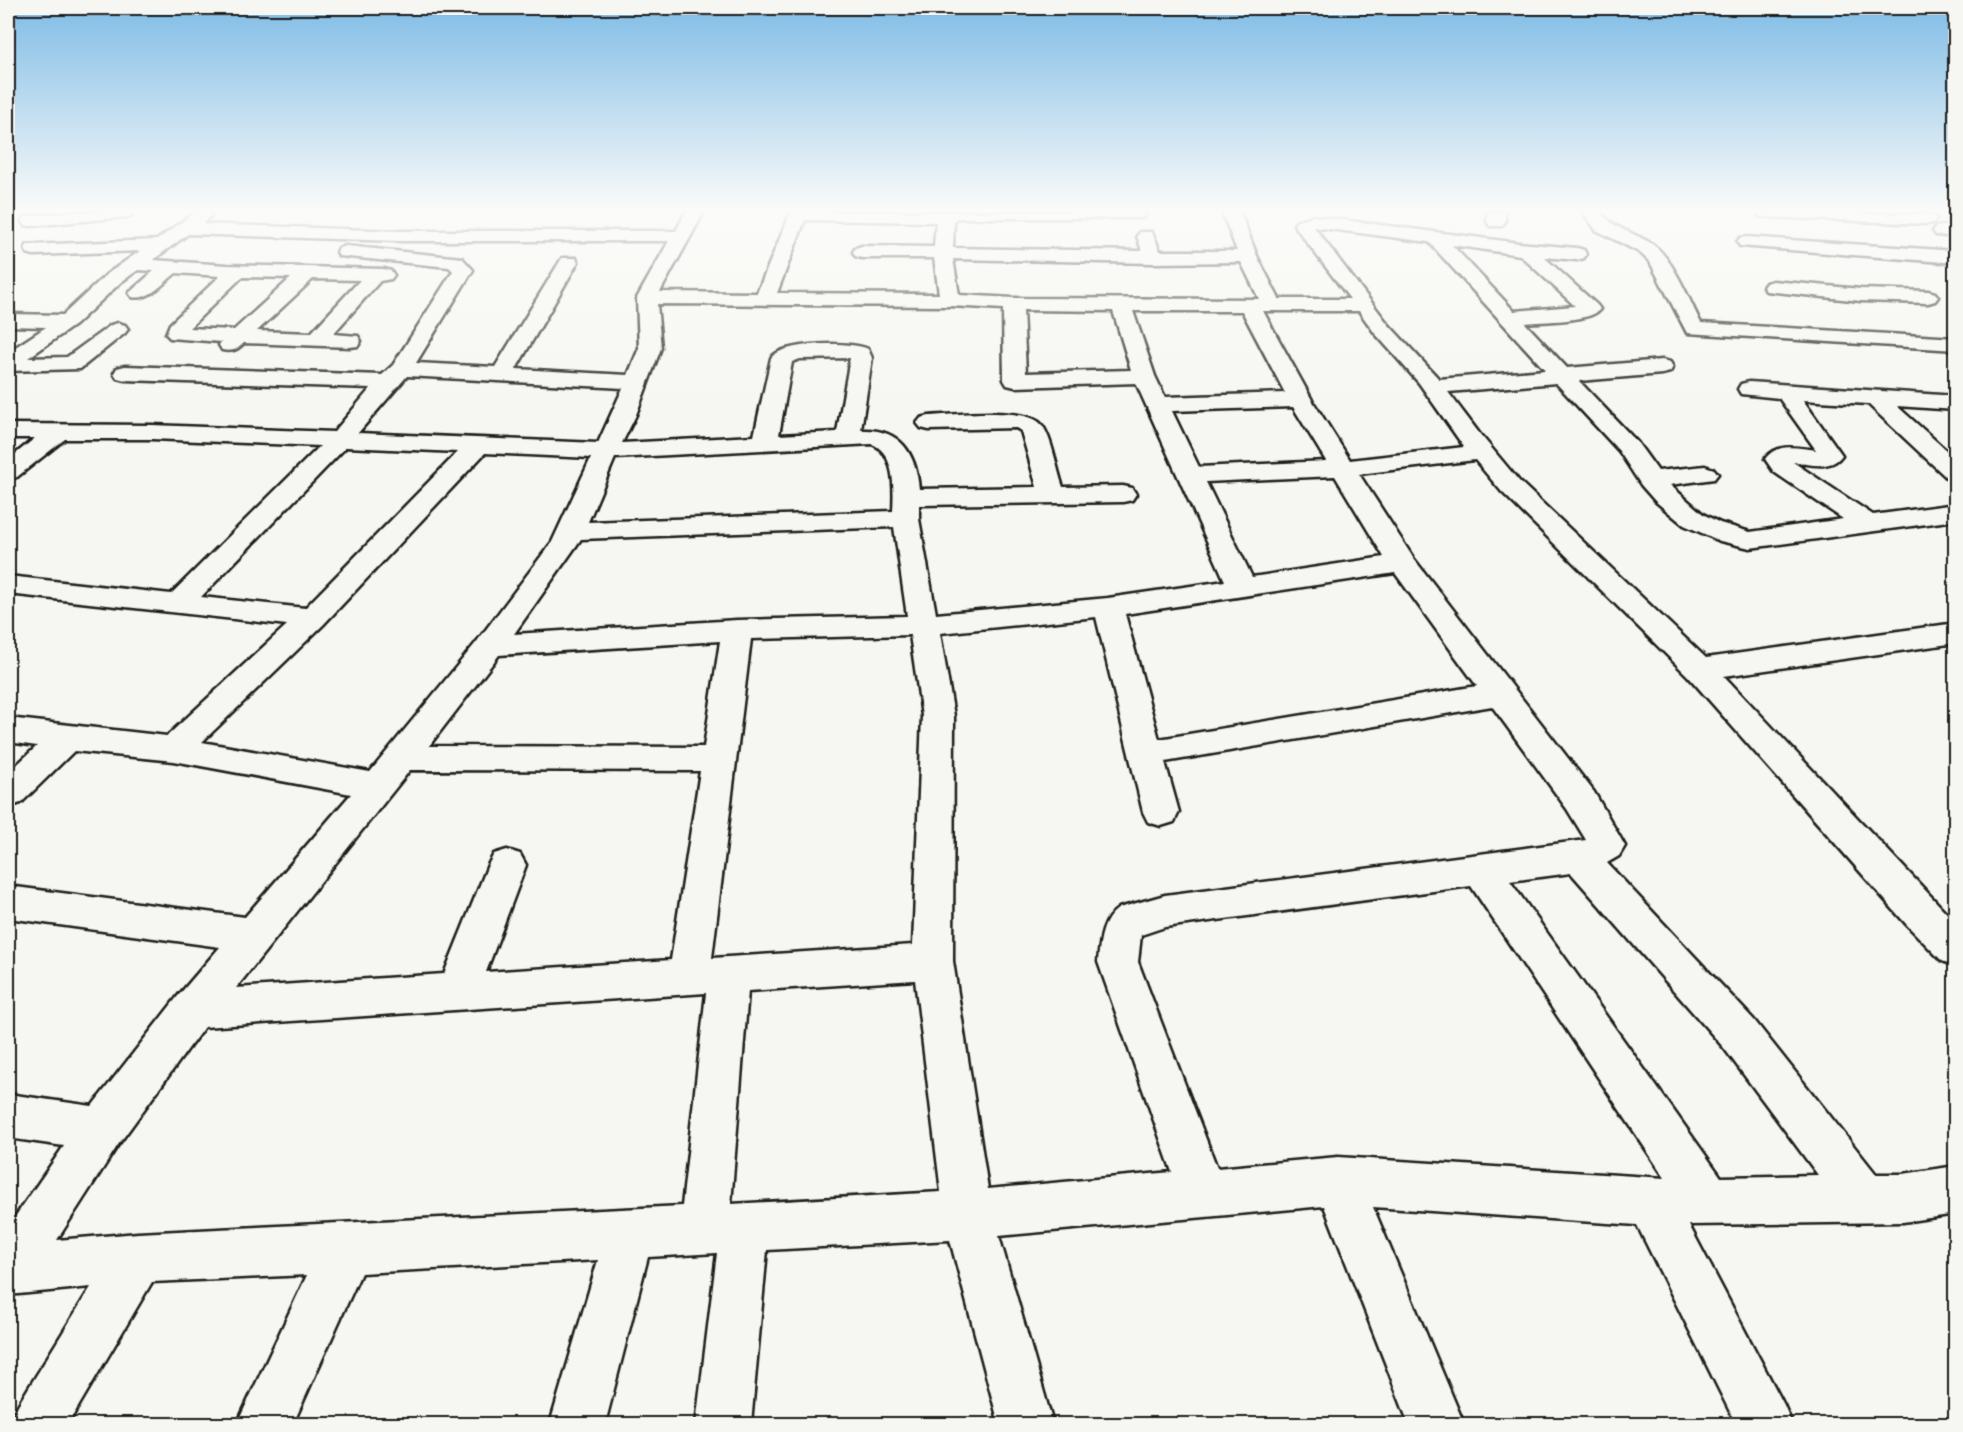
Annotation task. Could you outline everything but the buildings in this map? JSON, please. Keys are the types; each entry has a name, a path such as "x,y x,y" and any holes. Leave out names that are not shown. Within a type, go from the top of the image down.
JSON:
{"street":[{"path":"8,364 68,321 113,279"},
{"path":"139,293 156,279"},
{"path":"230,279 175,331 182,336 350,341"},
{"path":"199,374 302,279"},
{"path":"316,340 372,279"},
{"path":"178,603 340,440 394,376 458,279"},
{"path":"502,374 559,279"},
{"path":"8,1269 102,1129 193,1008 389,772 490,646 565,543 624,415 650,348 647,298 658,279"},
{"path":"765,298 773,279"},
{"path":"947,279 950,300"},
{"path":"1203,1193 1118,962 1120,932 1131,918 1165,911 1579,857 1601,850 1606,846 1606,841 1590,819 1581,801 1402,563 1300,400 1261,305 1254,279"},
{"path":"1345,279 1381,328 1433,386 1510,486 1699,669 1956,950"},
{"path":"1472,279 1628,447 1650,480 1700,524 1718,534 1735,538 1759,539 1956,512"},
{"path":"1508,318 1580,312 1590,309 1557,279"},
{"path":"1668,279 1694,329 1956,344"},
{"path":"1806,279 1814,290"},
{"path":"1773,287 1928,297"},
{"path":"1861,294 1907,340"},
{"path":"647,298 950,300 1013,304 1365,305"},
{"path":"1013,304 1015,380 1144,376"},
{"path":"1121,305 1144,376 1242,587"},
{"path":"8,320 68,321"},
{"path":"8,364 72,364 118,328"},
{"path":"765,444 782,358 798,353 854,351 860,354 848,439"},
{"path":"1433,386 1662,367"},
{"path":"124,373 394,376 502,374 637,382"},
{"path":"1749,389 1956,403"},
{"path":"1786,392 1830,455 1826,458 1785,454 1777,459 1784,467 1867,523"},
{"path":"1874,398 1954,469"},
{"path":"1158,404 1300,400"},
{"path":"929,423 1015,421 1028,424 1032,428 1052,495"},
{"path":"8,431 153,432 606,451 875,437 884,439 893,445 899,455 938,716 933,961 968,1215 1026,1425"},
{"path":"8,472 60,431"},
{"path":"174,749 312,618 477,446"},
{"path":"1189,475 1344,468 1482,452"},
{"path":"1650,480 1705,474"},
{"path":"570,531 906,508 1052,495 1123,494"},
{"path":"490,646 737,630 923,625 1108,607 1402,563"},
{"path":"8,585 312,618"},
{"path":"1108,607 1161,812"},
{"path":"724,1425 724,1228 709,975 719,759 737,630"},
{"path":"1699,669 1956,633"},
{"path":"1146,753 1501,693"},
{"path":"8,730 389,772 719,759"},
{"path":"8,794 66,738"},
{"path":"1579,857 1739,1034 1865,1199"},
{"path":"458,992 507,865"},
{"path":"1480,869 1709,1201"},
{"path":"8,902 254,935"},
{"path":"193,1008 933,961"},
{"path":"8,1116 102,1129"},
{"path":"8,1269 138,1258 346,1250 968,1215 1338,1181 1650,1202 1903,1198 1956,1190"},
{"path":"1338,1181 1436,1425"},
{"path":"1650,1202 1765,1425"},
{"path":"578,1425 630,1233"},
{"path":"265,1425 346,1250"},
{"path":"37,1425 138,1258"}]}
